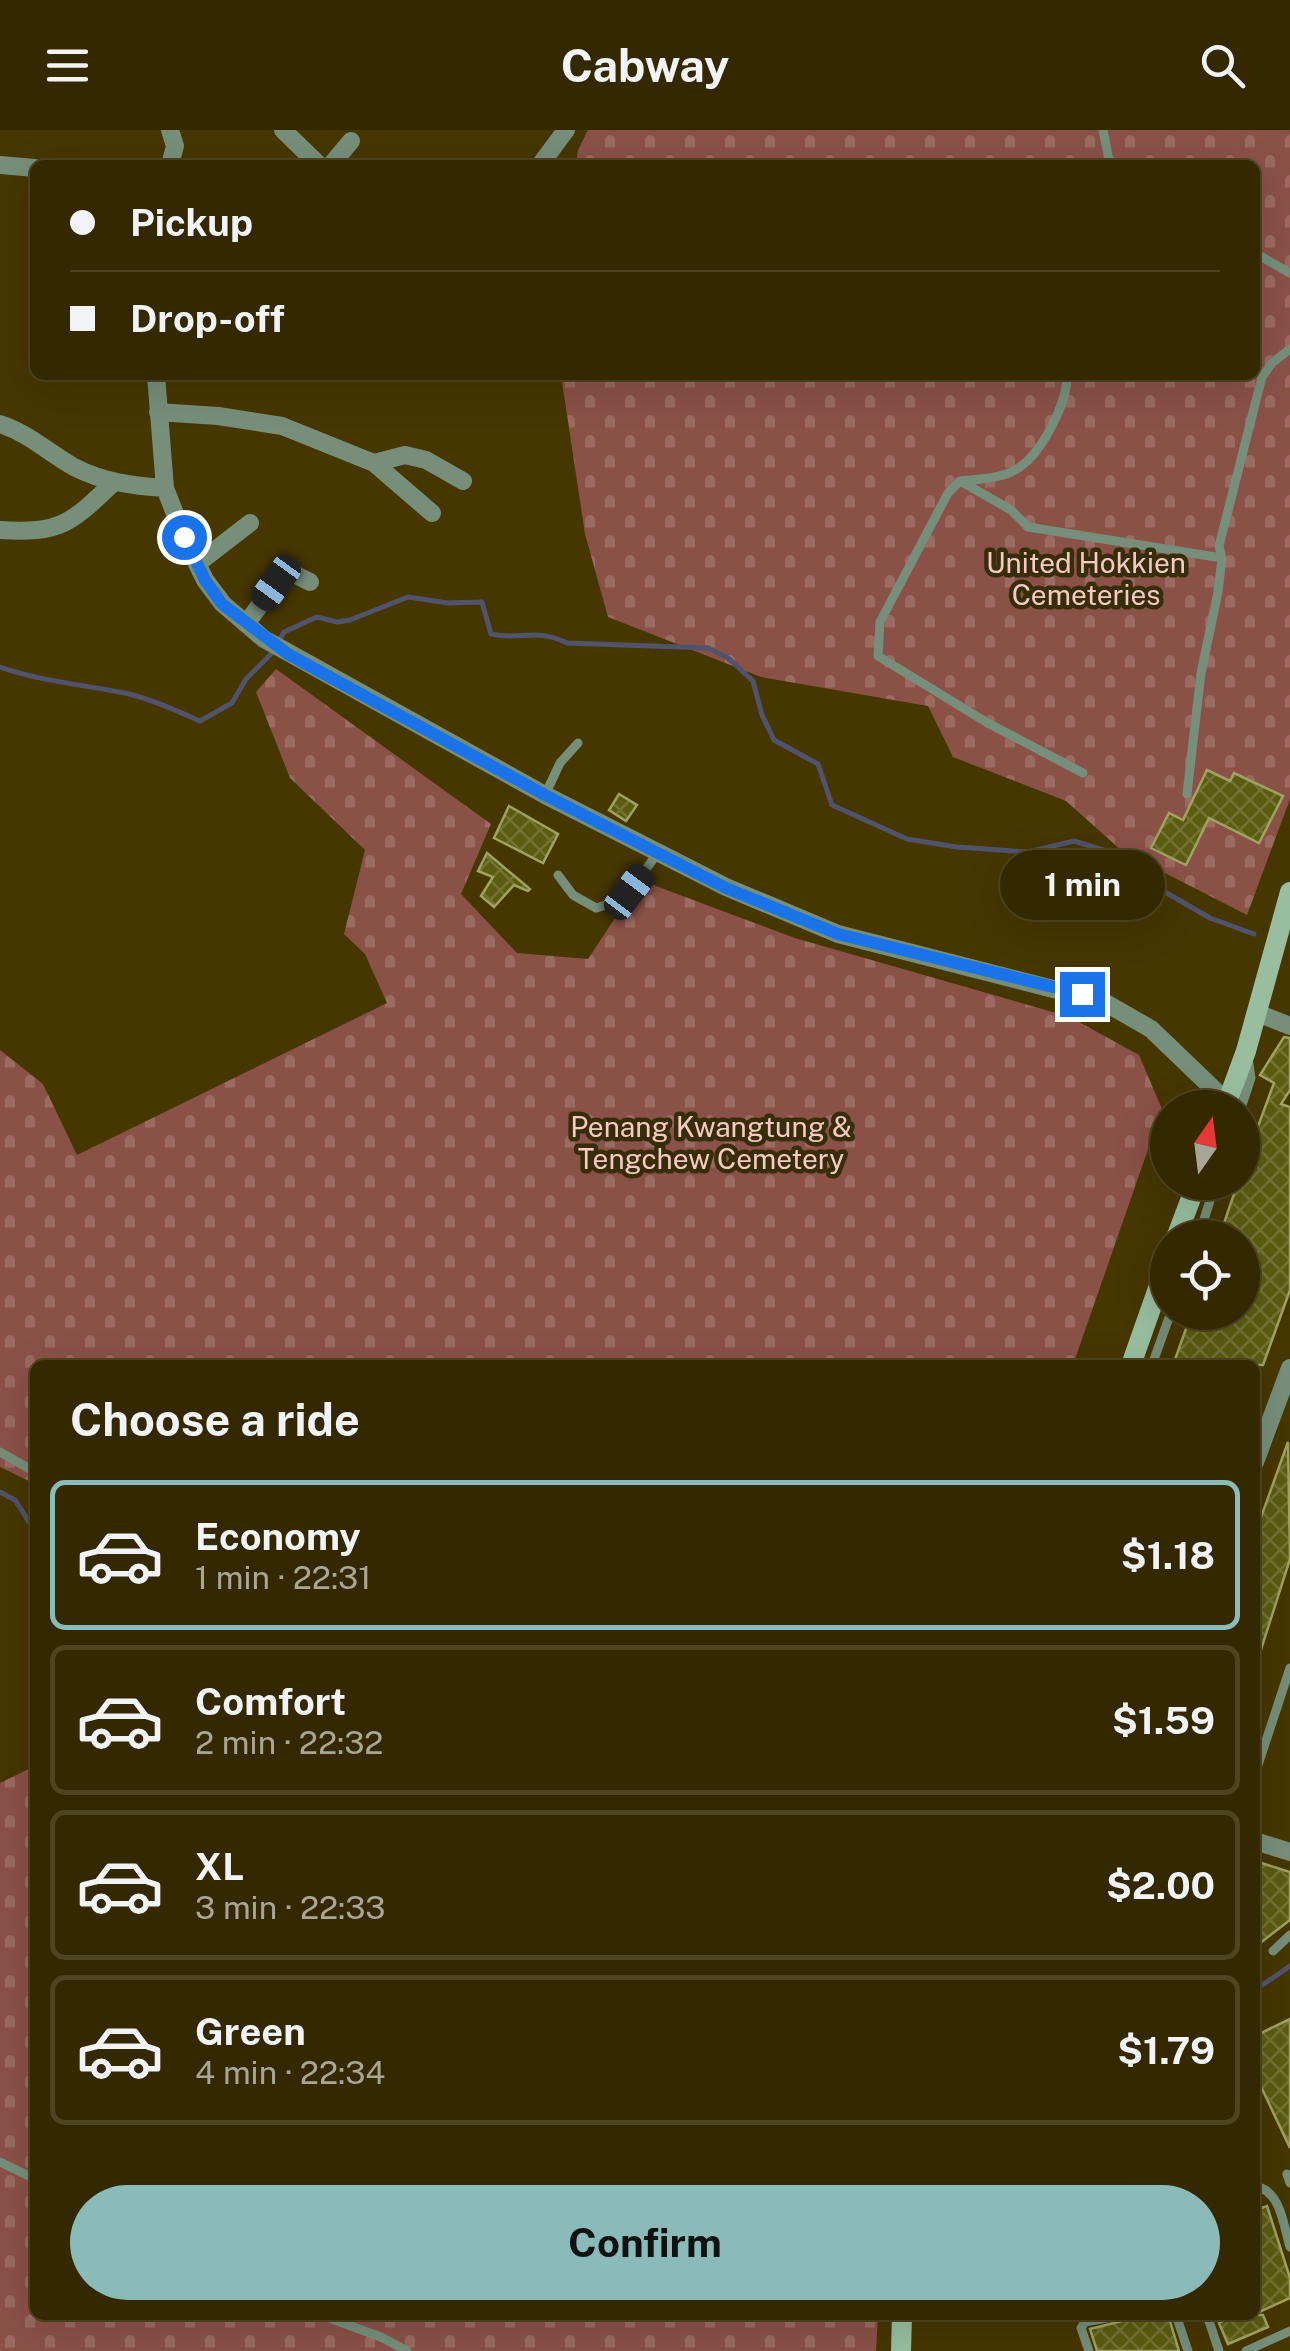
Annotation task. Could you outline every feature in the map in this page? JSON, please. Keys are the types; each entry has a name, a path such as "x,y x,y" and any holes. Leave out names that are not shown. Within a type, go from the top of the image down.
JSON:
{"main road":[{"path":"1235,1090 1290,892"},
{"path":"1134,1360 1150,1312"},
{"path":"901,2351 902,2320"}],"street":[{"path":"170,130 175,146 171,160"},
{"path":"283,130 314,160"},
{"path":"544,160 566,130"},
{"path":"335,160 352,141"},
{"path":"0,165 30,168"},
{"path":"156,380 165,488 197,564 222,604 264,638 545,795 726,888 838,934 1104,1002 1151,1029 1214,1090"},
{"path":"158,412 282,426 374,463 432,513"},
{"path":"0,424 21,432 74,467 113,483 165,488"},
{"path":"374,463 405,455 426,460 463,482"},
{"path":"0,530 49,530 75,519 113,483"},
{"path":"197,564 250,523"},
{"path":"246,624 276,583 290,572 310,582"},
{"path":"1257,1013 1290,1026"},
{"path":"1260,1449 1290,1368"},
{"path":"1260,1842 1290,1852"}],"lane":[{"path":"1103,130 1109,160"},
{"path":"1260,256 1290,273"},
{"path":"1186,794 1201,673 1222,558 1219,546 1262,377 1290,349"},
{"path":"1067,380 1059,414 1017,470 960,481 929,525 880,622 878,656 986,722 1083,772"},
{"path":"960,481 1011,510 1028,527 1222,558"},
{"path":"545,795 560,763 578,742"},
{"path":"558,875 573,895 596,908 606,906 629,892 658,852"},
{"path":"1154,1360 1165,1330"},
{"path":"0,1452 30,1469"},
{"path":"1260,1759 1290,1668"},
{"path":"1278,1704 1290,1700"},
{"path":"1273,1950 1290,1935"},
{"path":"0,2162 30,2177"},
{"path":"1260,2187 1275,2198 1290,2247"},
{"path":"334,2320 406,2351"},
{"path":"1089,2351 1082,2324 1100,2320"},
{"path":"1178,2320 1188,2351"},
{"path":"1209,2320 1220,2351"},
{"path":"1246,2351 1290,2331"}],"green space":[{"name":"United Hokkien Cemeteries","path":"588,130 1290,130 1290,799 1247,915 1122,851 1066,801 953,757 928,706 761,677 608,617 585,534 562,380 1260,380 1260,160 577,160"},
{"name":"Penang Kwangtung & Tengchew Cemetery","path":"276,669 491,824 461,894 517,953 588,959 640,880 795,938 1070,1017 1139,1055 1154,1090 1150,1090 1150,1144 1075,1360 30,1360 30,1482 0,1467 0,1050 43,1084 77,1155 387,1003 365,954 344,934 365,850 290,778 256,692"},
{"path":"30,1768 30,2320 878,2320 876,2351 0,2351 0,1783"}],"building":[{"path":"1207,770 1230,781 1234,773 1283,796 1259,843 1209,818 1186,865 1151,848 1169,813 1183,820"},
{"path":"619,794 637,805 626,821 609,810"},
{"path":"509,806 558,834 543,863 494,838"},
{"path":"487,853 530,889 514,885 494,907 481,896 493,877 478,871"},
{"path":"1284,1037 1290,1038 1290,1090 1281,1104 1290,1107 1290,1290 1263,1365 1260,1360 1175,1360 1186,1330 1260,1330 1260,1220 1225,1220 1232,1200 1260,1200 1260,1121 1274,1083 1260,1075"},
{"path":"1288,1442 1290,1559 1260,1653 1260,1520"},
{"path":"1260,1863 1290,1872 1290,1920 1260,1943"},
{"path":"1290,2019 1290,2148 1260,2085 1260,2034"},
{"path":"1267,2206 1290,2278 1290,2298 1260,2312 1260,2208"},
{"path":"1263,2315 1268,2327 1228,2344 1219,2323 1260,2320"},
{"path":"1126,2320 1170,2320 1179,2351 1097,2351 1090,2329"}],"waterway":[{"path":"279,641 284,632 317,617 337,622 350,620 408,597 448,603 482,602 491,634 546,636 567,643 708,648 728,658 753,681 774,740 818,764 832,805 907,839 957,847 1028,852 1074,841 1113,853 1158,888 1210,918 1254,934"},
{"path":"0,667 135,695 200,721 232,703 246,679 274,651"},
{"path":"0,1492 15,1500 30,1523"},
{"path":"1260,1987 1290,1966"}],"route":[{"path":"184,537 222,604 288,654 545,795 726,888 838,934 1082,994"}]}
